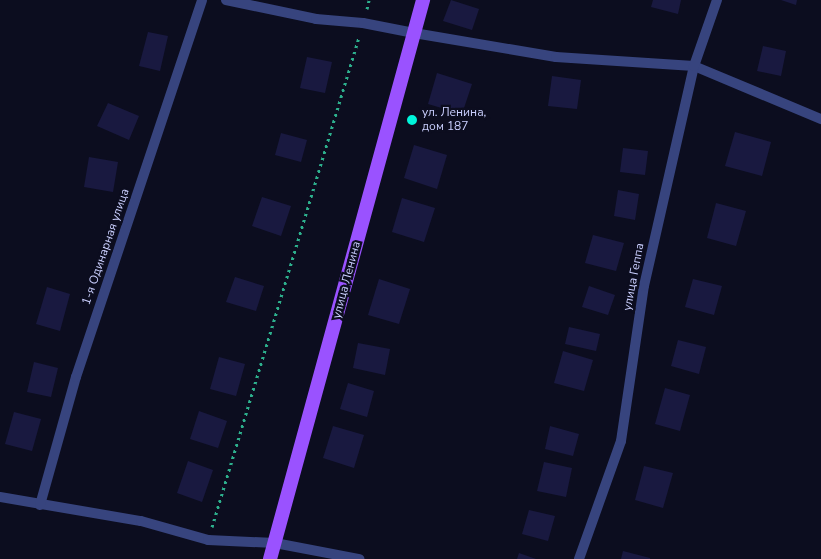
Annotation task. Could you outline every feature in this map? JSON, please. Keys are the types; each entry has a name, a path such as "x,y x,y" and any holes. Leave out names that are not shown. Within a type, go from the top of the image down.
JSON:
{"main road":[{"name":"улица Ленина","path":"270,559 423,0"}],"street":[{"name":"1-я Одинарная улица","path":"40,505 76,377 202,0"},
{"path":"226,0 316,19 363,23 414,34 556,57 694,66 821,119"},
{"name":"улица Геппа","path":"579,559 621,441 644,286 694,66 717,0"},
{"path":"0,497 141,521 208,540 275,543 359,559"}],"path":[{"path":"208,540 369,0"}],"building":[{"path":"451,0 479,9 472,30 443,21"},
{"path":"653,0 681,0 678,14 651,7"},
{"path":"781,0 797,0 796,5"},
{"path":"148,32 168,36 160,71 139,66"},
{"path":"763,46 786,51 781,76 757,71"},
{"path":"307,57 332,62 325,93 300,88"},
{"path":"437,73 472,84 462,114 428,104"},
{"path":"552,76 581,80 577,109 548,106"},
{"path":"108,103 139,116 129,140 97,126"},
{"path":"735,132 771,142 762,176 725,166"},
{"path":"281,133 307,140 301,162 275,155"},
{"path":"414,145 447,155 437,189 404,178"},
{"path":"623,148 648,151 645,175 620,172"},
{"path":"89,157 118,162 113,192 84,187"},
{"path":"618,190 639,194 635,220 614,216"},
{"path":"262,197 291,206 281,236 252,226"},
{"path":"402,198 435,208 424,242 392,232"},
{"path":"716,203 746,211 736,246 707,238"},
{"path":"593,235 624,243 616,271 585,263"},
{"path":"235,277 264,286 256,311 226,302"},
{"path":"379,279 410,289 399,324 368,315"},
{"path":"693,279 722,286 714,315 685,307"},
{"path":"589,286 615,295 608,315 582,307"},
{"path":"47,287 70,294 60,331 36,324"},
{"path":"569,327 600,334 596,351 565,344"},
{"path":"678,340 706,347 699,374 671,366"},
{"path":"358,343 390,349 385,375 353,368"},
{"path":"563,351 593,360 584,391 554,383"},
{"path":"219,357 245,364 236,396 210,389"},
{"path":"34,362 58,368 51,397 27,392"},
{"path":"348,383 374,391 367,417 340,409"},
{"path":"665,388 690,395 680,431 655,424"},
{"path":"199,411 227,421 218,448 190,439"},
{"path":"14,412 41,419 32,451 5,444"},
{"path":"333,426 364,435 354,468 323,458"},
{"path":"550,426 579,434 573,456 545,449"},
{"path":"188,461 213,470 202,502 177,493"},
{"path":"544,462 572,468 566,497 537,491"},
{"path":"644,466 673,473 663,508 635,500"},
{"path":"529,510 555,516 548,541 522,534"},
{"path":"623,551 650,558 650,559 621,559"},
{"path":"519,553 536,559 517,559"}],"place":[{"name":"ул. Ленина, дом 187","path":"412,120"}]}
